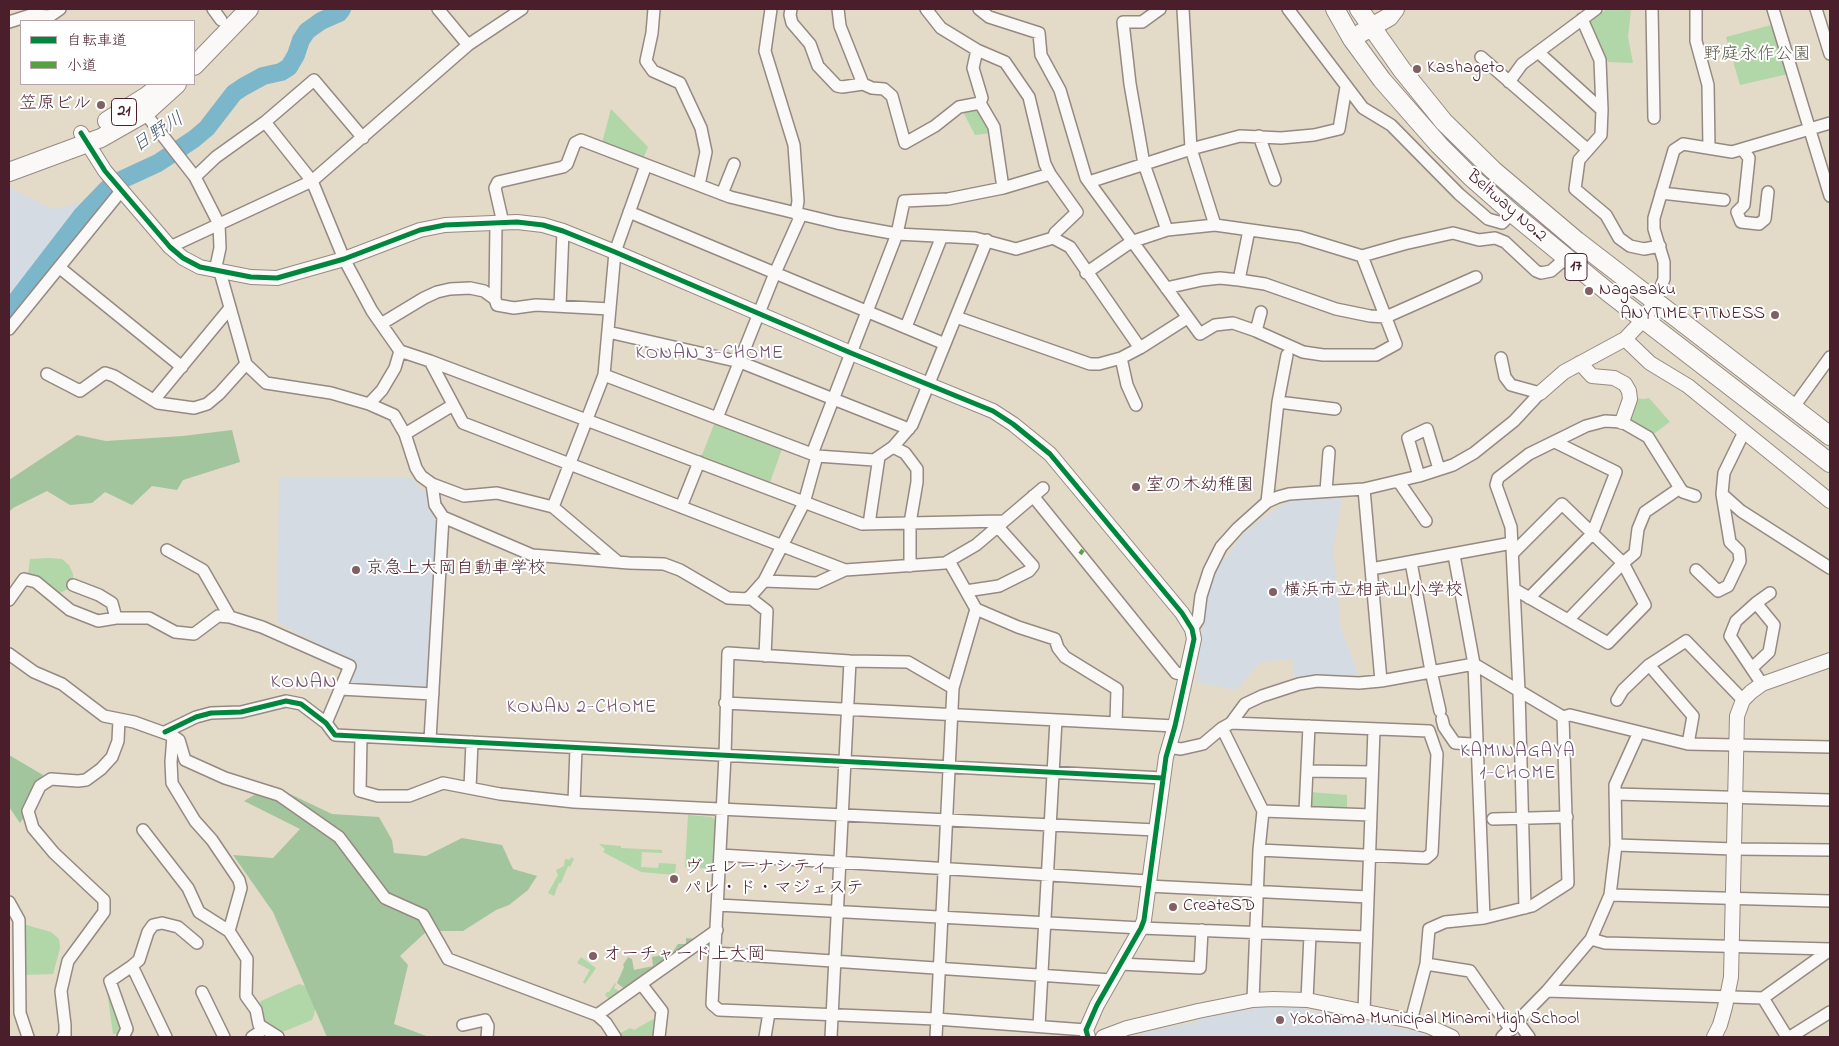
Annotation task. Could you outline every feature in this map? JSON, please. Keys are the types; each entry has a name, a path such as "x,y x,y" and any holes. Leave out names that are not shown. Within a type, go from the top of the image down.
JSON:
{"main road":[{"path":"195,65 249,9"},
{"name":"Beltway No.2","path":"1335,9 1352,39 1382,80 1465,172 1566,258 1643,320 1830,463"},
{"name":"Beltway No.2","path":"1358,9 1430,104 1476,155 1543,214 1830,436"},
{"path":"1352,39 1389,17 1395,9"},
{"path":"195,50 222,12"},
{"name":"21","path":"9,168 84,138 161,85"},
{"name":"21","path":"84,138 101,138 145,113 176,85"}],"street":[{"path":"9,22 39,12 50,16 60,9"},
{"path":"438,9 468,45"},
{"path":"170,247 312,181 468,45 522,9"},
{"path":"654,9 652,33 646,61 653,71 674,78 680,83 701,128 706,152 701,167 699,185"},
{"path":"717,418 799,215 794,145 766,51 771,9"},
{"path":"791,9 792,23 810,44 818,66 837,86 863,84 872,88 884,89 892,96 905,143 935,126 959,107 980,103"},
{"path":"838,9 840,26 863,84"},
{"path":"926,9 942,28 977,50 1005,62 1029,97 1045,164 1077,212 1055,233 1053,238"},
{"path":"979,9 989,17 1039,33 1041,55 1060,90 1086,178 1200,334 1214,326 1233,323 1303,352 1323,355 1376,355 1396,344 1362,256"},
{"path":"1160,9 1142,22 1123,22 1130,84 1144,164 1167,230"},
{"path":"1183,9 1191,149 1214,225"},
{"path":"1288,9 1363,108 1391,125 1459,194 1488,219 1502,223 1512,213"},
{"path":"1509,82 1522,64 1596,9"},
{"path":"1652,9 1654,118"},
{"path":"1696,9 1696,41 1708,85 1709,148"},
{"path":"1773,9 1830,196"},
{"path":"1816,9 1830,54"},
{"path":"1582,19 1600,60 1601,135 1579,160 1575,189 1606,215 1619,238 1630,246 1644,249 1660,246"},
{"path":"977,50 973,68 982,98 980,103 994,127 1003,188"},
{"path":"1538,52 1602,110"},
{"path":"1481,57 1588,150"},
{"path":"195,177 216,157 265,122 314,80 363,138"},
{"path":"1089,182 1191,149 1240,136 1280,138 1314,135 1339,129 1346,87"},
{"path":"145,113 195,177 219,224 218,272 246,364 266,384 331,393 369,404 394,415 406,434 416,468 421,476 432,484 464,496 497,493 553,507 618,562"},
{"path":"265,122 312,181 344,260 381,324 400,351 862,524 1001,524"},
{"path":"1192,629 1198,620 1201,596 1209,571 1221,547 1238,528 1267,502 1289,494 1364,489 1399,482 1453,465 1474,453 1514,421 1540,393 1564,372 1624,339 1643,320 1655,302 1664,279 1664,262 1654,229 1654,218 1674,150 1683,144 1732,152 1830,124"},
{"path":"1259,136 1275,180"},
{"path":"84,138 108,175 170,247 183,258 200,268 263,278 277,278 344,260 420,230 445,225 500,223 544,226 563,231 615,252 851,353 994,411 1050,454 1182,613 1192,629 1194,639 1175,726 1168,747 1144,920 1111,980 1087,1033 1039,1026 719,1010 712,1004 725,756 725,703 728,653 850,661 908,662 953,688"},
{"path":"610,309 536,305 514,308 497,305 495,299 500,223 495,188 498,182 562,167 567,164 575,143 581,140 722,194 799,215 897,234 986,240 1016,249 1053,238 1070,247 1086,273 1140,348"},
{"path":"1742,149 1749,158 1744,205 1737,212 1742,222 1759,224 1765,219 1768,192"},
{"path":"722,194 734,164"},
{"path":"553,507 604,375 615,252 646,165"},
{"path":"432,484 435,505 443,517 532,556 664,564 680,570 728,598 748,599 764,581 804,503 814,455 833,399 897,234 904,201 948,199 1003,188 1050,174"},
{"path":"9,329 60,268 120,190"},
{"path":"1661,193 1724,200"},
{"path":"629,212 945,344"},
{"path":"1086,273 1131,242 1167,230 1214,225 1300,237 1362,256 1453,233 1479,240 1496,238 1505,242 1536,271 1541,273 1551,271 1566,258"},
{"path":"1239,280 1249,230"},
{"path":"560,306 563,231"},
{"path":"906,327 942,236"},
{"path":"604,375 814,455 874,460 893,447 909,429 929,384 986,240"},
{"path":"60,268 182,367"},
{"path":"1166,288 1220,278 1239,280 1265,284 1336,309 1370,316 1386,317 1476,277"},
{"path":"381,324 424,298 450,289 470,288 484,291 495,299"},
{"path":"154,400 230,308"},
{"path":"1256,331 1261,312"},
{"path":"956,316 1090,364 1099,364 1120,358 1140,348 1187,318"},
{"path":"608,332 740,362 909,429"},
{"path":"1624,339 1650,363 1688,386 1830,501"},
{"path":"369,404 382,390 395,368 400,351"},
{"path":"1267,502 1278,402 1287,355"},
{"path":"1793,408 1830,357"},
{"path":"1120,358 1127,385 1136,405"},
{"path":"1501,358 1505,377 1511,385 1540,393"},
{"path":"430,361 463,423 845,570"},
{"path":"1580,363 1592,376 1614,378 1625,384 1630,400 1622,422"},
{"path":"46,374 80,391 105,373 114,376 158,403 194,408 207,404 219,394 246,364"},
{"path":"1278,402 1335,409"},
{"path":"406,434 453,405"},
{"path":"1525,908 1512,527 1496,485 1498,478 1529,454 1586,426 1605,421 1622,422 1648,437 1683,492 1696,496"},
{"path":"1419,476 1408,438 1427,429 1439,469"},
{"path":"1696,570 1718,591 1728,586 1740,561 1739,551 1730,542 1722,494 1724,473 1744,432"},
{"path":"1529,598 1592,534 1616,472 1554,442"},
{"path":"893,447 905,453 917,469 917,482 910,523 910,566"},
{"path":"1326,491 1329,452"},
{"path":"869,524 879,457"},
{"path":"681,507 699,462"},
{"path":"1399,482 1426,521"},
{"path":"764,581 817,583 845,570 945,564 976,545 1042,488"},
{"path":"1568,620 1622,563 1635,553 1638,529 1645,512 1680,488"},
{"path":"1364,489 1381,681"},
{"path":"1722,494 1741,511 1830,568"},
{"path":"1033,496 1176,672 1186,675"},
{"path":"1370,569 1454,555 1512,548 1562,504 1622,563 1645,605 1608,643 1514,589"},
{"path":"430,740 443,517"},
{"path":"966,591 999,586 1029,571 1033,566 1001,524"},
{"path":"166,550 204,570 230,617"},
{"path":"1454,555 1474,664 1475,744 1484,918"},
{"path":"949,561 976,609 1018,627 1055,639 1058,648 1065,657 1117,689 1116,723"},
{"path":"1411,562 1430,671 1444,726 1455,744 1475,744"},
{"path":"9,600 24,579 36,582 70,610 98,621 116,618 148,618 175,632 194,634 218,616 230,617 262,627 350,666 326,723"},
{"path":"73,585 99,594 112,603 116,618"},
{"path":"1762,684 1730,636 1736,621 1770,593"},
{"path":"749,597 767,611 765,656"},
{"path":"1752,668 1769,652 1774,625 1756,603"},
{"path":"936,1037 953,688 976,609"},
{"path":"1617,700 1623,690 1649,665 1686,641 1744,700"},
{"path":"9,654 34,672 62,684 104,716 134,722 169,734 179,740 185,760 226,778 279,795 339,837 385,898 423,915 448,959 597,1015 615,1037"},
{"path":"1714,1037 1720,1025 1731,977 1737,716 1744,700 1762,684 1830,660"},
{"path":"831,1037 850,661"},
{"path":"1168,747 1181,749 1203,744 1227,726 1245,704 1262,696 1299,684 1317,681 1359,683 1381,681 1474,664 1564,717 1570,715 1610,722 1639,732 1688,744 1830,747"},
{"path":"1649,665 1693,716 1688,744"},
{"path":"340,690 433,694"},
{"path":"169,734 196,717 216,712 241,712 286,701 302,704 326,723 334,735 1163,778"},
{"path":"725,703 1175,726"},
{"path":"1411,1021 1426,964 1429,929 1445,922 1484,918 1532,906 1568,882 1564,717"},
{"path":"63,1037 65,1036 65,1025 61,991 68,961 104,912 104,900 54,854 34,828 28,811 40,786 51,779 86,780 101,769 112,757 118,742 119,720"},
{"path":"1039,1026 1056,720"},
{"path":"1227,726 1309,726 1429,731 1437,754 1432,853 1426,858 1259,850"},
{"path":"1227,726 1263,811 1259,850 1252,1000"},
{"path":"1305,812 1309,726"},
{"path":"1364,1011 1374,729"},
{"path":"1510,1030 1547,991 1591,939 1610,895 1616,845 1615,785 1639,732"},
{"path":"169,734 172,783 195,821 212,840 239,880 241,888 229,931"},
{"path":"361,737 360,791 378,796 409,796 443,783 500,794 574,802 1156,830"},
{"path":"470,788 472,742"},
{"path":"574,802 576,748"},
{"path":"1307,771 1372,772"},
{"path":"1615,794 1830,800"},
{"path":"1263,811 1371,815"},
{"path":"1494,819 1567,817"},
{"path":"143,830 188,888 199,912 229,931 247,959 246,996 256,1010 258,1025 278,1037"},
{"path":"1616,845 1830,850"},
{"path":"720,855 1368,897"},
{"path":"1610,895 1830,901"},
{"path":"9,902 19,920 20,1013 28,1037"},
{"path":"718,905 1141,928 1366,937"},
{"path":"123,1037 126,1029 110,981 139,960 148,932 153,925 162,923 178,927 198,943"},
{"path":"597,1015 716,930"},
{"path":"1120,964 1200,968 1202,930"},
{"path":"1307,1000 1310,935"},
{"path":"1591,939 1605,943 1830,949"},
{"path":"1547,991 1763,998 1830,949"},
{"path":"715,953 1111,980"},
{"path":"1426,964 1470,972 1510,1030 1529,1037"},
{"path":"132,966 166,1037"},
{"path":"642,984 662,1011 659,1037"},
{"path":"202,992 224,1037"},
{"path":"1103,1037 1127,1028 1252,1000 1282,998 1307,1000 1411,1021 1428,1026 1452,1037"},
{"path":"1763,998 1789,1037 1830,1012"},
{"path":"765,1037 768,1013"},
{"path":"463,1025 485,1020 488,1026 488,1037"},
{"path":"252,1037 264,1029"}],"shaded area":[{"path":"11,185 13,190 53,209 80,203 84,206 9,294 9,186"},
{"name":"京急上大岡自動車学校","path":"410,477 428,495 437,519 430,692 346,685 354,664 277,622 279,478"},
{"name":"横浜市立相武山小学校","path":"1342,498 1333,549 1341,628 1359,676 1322,676 1295,681 1292,659 1261,662 1236,690 1196,682 1206,603 1212,580 1241,537 1260,520 1289,501"},
{"name":"Yokohama Municipal Minami High School","path":"1262,1007 1300,1008 1417,1032 1429,1037 1134,1037 1146,1032 1192,1023 1204,1018"}],"green space":[{"path":"1607,9 1631,9 1628,37 1633,63 1608,62 1589,21"},
{"name":"野庭永作公園","path":"1771,25 1788,74 1740,85 1726,37"},
{"path":"979,106 992,133 975,135 962,110"},
{"path":"611,109 648,147 643,159 602,143"},
{"path":"1633,398 1649,398 1670,422 1652,435 1627,420"},
{"path":"715,422 782,449 769,485 700,460"},
{"path":"232,430 240,462 183,480 177,490 152,486 132,505 105,492 92,503 70,505 47,491 13,508 9,512 9,480 77,435 106,441 183,436"},
{"path":"30,559 62,559 69,565 73,574 73,579 68,589 60,593 28,575"},
{"path":"9,755 43,775 28,797 24,817 20,823 9,807"},
{"path":"271,785 332,814 379,817 392,840 394,853 426,856 462,838 502,845 513,869 537,876 528,890 509,905 496,910 463,931 427,931 400,956 408,965 394,1024 429,1037 327,1037 273,912 233,855 273,858 300,829 244,801"},
{"path":"1310,792 1347,795 1347,810 1312,808 1309,804"},
{"path":"688,815 712,817 717,822 715,869 685,867"},
{"path":"599,844 621,846 621,848 662,850 662,853 642,852 641,867 658,868 659,863 676,864 675,875 641,872 603,852 605,849"},
{"path":"571,857 574,859 570,867 568,866 554,896 548,893 558,875 556,870 564,866 565,859 570,860"},
{"path":"23,924 51,932 59,939 60,948 53,974 23,975"},
{"path":"686,938 697,939 626,990 617,983 628,957 632,959 634,970 653,966 652,957 672,953 678,944 686,944"},
{"path":"581,957 596,968 585,984 583,982 590,970 577,963"},
{"path":"615,983 614,988 622,993 611,1001 605,995"},
{"path":"299,984 309,987 317,999 314,1015 312,1020 280,1033 263,1021 259,1004 261,1001"},
{"path":"111,990 124,1028 122,1034 113,1034 107,991"},
{"path":"657,1017 655,1037 620,1037 619,1034 630,1028 634,1030"}],"waterway":[{"name":"日野川","path":"9,310 82,215 108,188 158,163 194,139 207,128 234,93 263,76 281,72 289,67 307,31 321,21 339,13 342,9"}],"marked path":[{"path":"1080,554 1083,550"}],"cycle path":[{"path":"81,133 105,171 170,247 183,258 200,267 251,277 277,278 344,259 420,230 445,225 517,222 543,225 615,252 851,353 993,411 1013,424 1050,454 1182,613 1192,629 1194,639 1175,726 1166,757 1144,920 1097,1005 1086,1030 1088,1037"},
{"path":"165,732 196,717 211,713 241,712 286,701 301,704 326,723 335,735 1163,778"}],"place":[{"name":"Kashageto","path":"1417,69"},
{"name":"笠原ビル","path":"101,105"},
{"name":"Nagasaku","path":"1589,291"},
{"name":"ANYTIME FITNESS","path":"1775,315"},
{"name":"室の木幼稚園","path":"1136,487"},
{"name":"京急上大岡自動車学校","path":"356,570"},
{"name":"横浜市立相武山小学校","path":"1273,592"},
{"name":"ヴェレーナシティ パレ・ド・マジェステ","path":"674,879"},
{"name":"CreateSD","path":"1173,907"},
{"name":"オーチャード上大岡","path":"593,956"},
{"name":"Yokohama Municipal Minami High School","path":"1280,1020"}],"district":[{"name":"KONAN 3-CHOME","path":"710,355"},
{"name":"KONAN","path":"304,684"},
{"name":"KONAN 2-CHOME","path":"582,709"},
{"name":"KAMINAGAYA 1-CHOME","path":"1518,764"}]}
